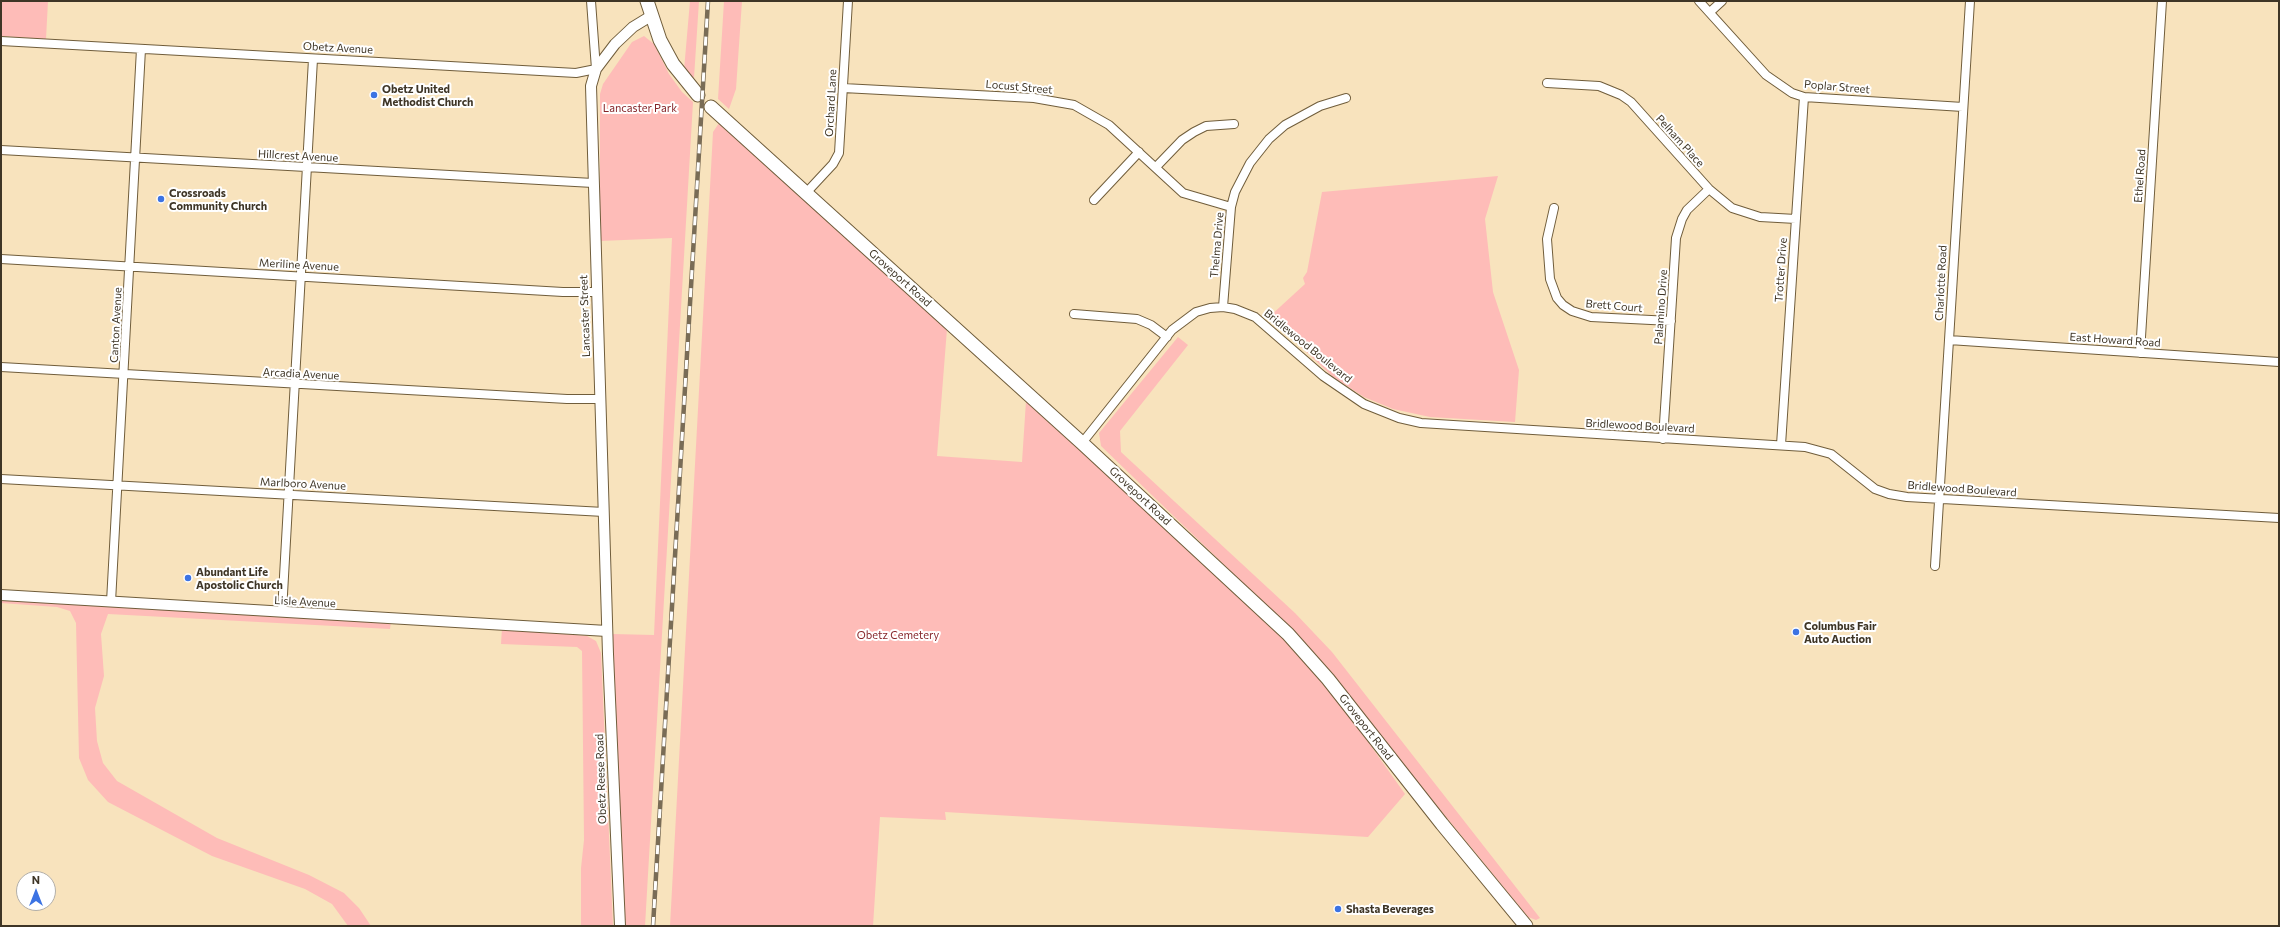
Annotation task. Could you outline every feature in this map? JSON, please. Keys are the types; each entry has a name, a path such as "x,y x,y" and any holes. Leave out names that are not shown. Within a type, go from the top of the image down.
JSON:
{"main road":[{"path":"647,1 651,16 673,64 685,82 698,95"},
{"name":"Groveport Road","path":"711,107 1082,442 1233,582 1314,661 1442,824 1526,926"}],"street":[{"name":"Lancaster Street","path":"591,1 596,70 591,90 607,631"},
{"name":"Orchard Lane","path":"806,193 833,164 839,153 848,1"},
{"name":"Poplar Street","path":"1699,1 1769,78 1783,89 1804,97 1963,107"},
{"path":"1710,12 1722,1"},
{"name":"Charlotte Road","path":"1936,566 1970,1"},
{"name":"Ethel Road","path":"2140,353 2162,1"},
{"path":"596,70 623,35 651,16"},
{"name":"Obetz Avenue","path":"1,41 576,73 596,70"},
{"name":"Canton Avenue","path":"111,602 141,49"},
{"path":"282,612 313,59"},
{"name":"Pelham Place","path":"1547,83 1599,86 1621,95 1631,102 1709,189 1724,202 1739,212 1760,217 1796,219"},
{"name":"Locust Street","path":"843,88 1054,101 1074,105 1109,125 1183,193 1231,207"},
{"name":"Trotter Drive","path":"1781,445 1804,97"},
{"name":"Thelma Drive","path":"1223,307 1231,207 1235,192 1250,163 1269,139 1298,116 1346,98"},
{"path":"1156,167 1182,140 1194,132 1206,126 1234,124"},
{"name":"Hillcrest Avenue","path":"1,150 593,183"},
{"path":"1094,200 1139,152"},
{"name":"Palamino Drive","path":"1663,439 1678,228 1687,210 1709,189"},
{"name":"Brett Court","path":"1554,208 1548,239 1550,279 1557,298 1563,305 1572,311 1591,317 1671,321"},
{"name":"Meriline Avenue","path":"1,259 563,292 596,292"},
{"name":"Bridlewood Boulevard","path":"1082,442 1167,337 1184,320 1196,312 1210,308 1223,307 1235,309 1255,317 1323,376 1347,393 1364,404 1399,418 1445,426 1805,446 1831,454 1859,478 1889,494 1940,499 2279,518"},
{"path":"1074,314 1137,319 1151,325 1167,337"},
{"name":"East Howard Road","path":"1949,340 2279,362"},
{"name":"Arcadia Avenue","path":"1,367 567,399 599,399"},
{"name":"Marlboro Avenue","path":"1,479 604,512"},
{"name":"Lisle Avenue","path":"1,595 607,631"},
{"name":"Obetz Reese Road","path":"607,631 620,926"}],"green space":[{"path":"1,1 48,1 46,39 1,36"},
{"path":"690,1 699,1 694,78 684,70"},
{"path":"724,1 742,1 736,89 729,109 718,99"},
{"name":"Lancaster Park","path":"644,36 654,44 669,74 682,92 693,102 645,926 625,926 612,634 654,635 672,238 600,241 600,94 603,84 632,42"},
{"name":"Obetz Cemetery","path":"719,123 947,329 937,456 1022,462 1026,401 1281,634 1337,698 1405,794 1368,837 945,812 946,820 880,817 873,926 670,926 713,132"},
{"path":"1498,176 1485,219 1493,292 1519,370 1515,422 1430,417 1393,409 1364,397 1333,377 1269,317 1305,284 1303,278 1307,272 1322,192"},
{"path":"1178,337 1188,345 1120,431 1121,452 1295,613 1332,652 1540,918 1536,920 1528,917 1297,635 1101,446 1099,433"},
{"path":"1,599 391,622 390,629 108,614 101,634 104,676 95,708 97,741 103,763 117,781 217,838 309,875 344,893 359,908 371,926 348,926 332,904 305,889 212,856 108,802 88,780 79,758 76,623 70,611 57,607 1,603"},
{"path":"502,628 587,636 596,641 601,653 613,926 581,926 581,868 584,840 582,651 577,647 501,644"}],"railway":[{"path":"653,926 708,1"}],"place":[{"name":"Obetz United Methodist Church","path":"374,95"},
{"name":"Crossroads Community Church","path":"161,199"},
{"name":"Abundant Life Apostolic Church","path":"188,578"},
{"name":"Columbus Fair Auto Auction","path":"1796,632"},
{"name":"Shasta Beverages","path":"1338,909"}]}
